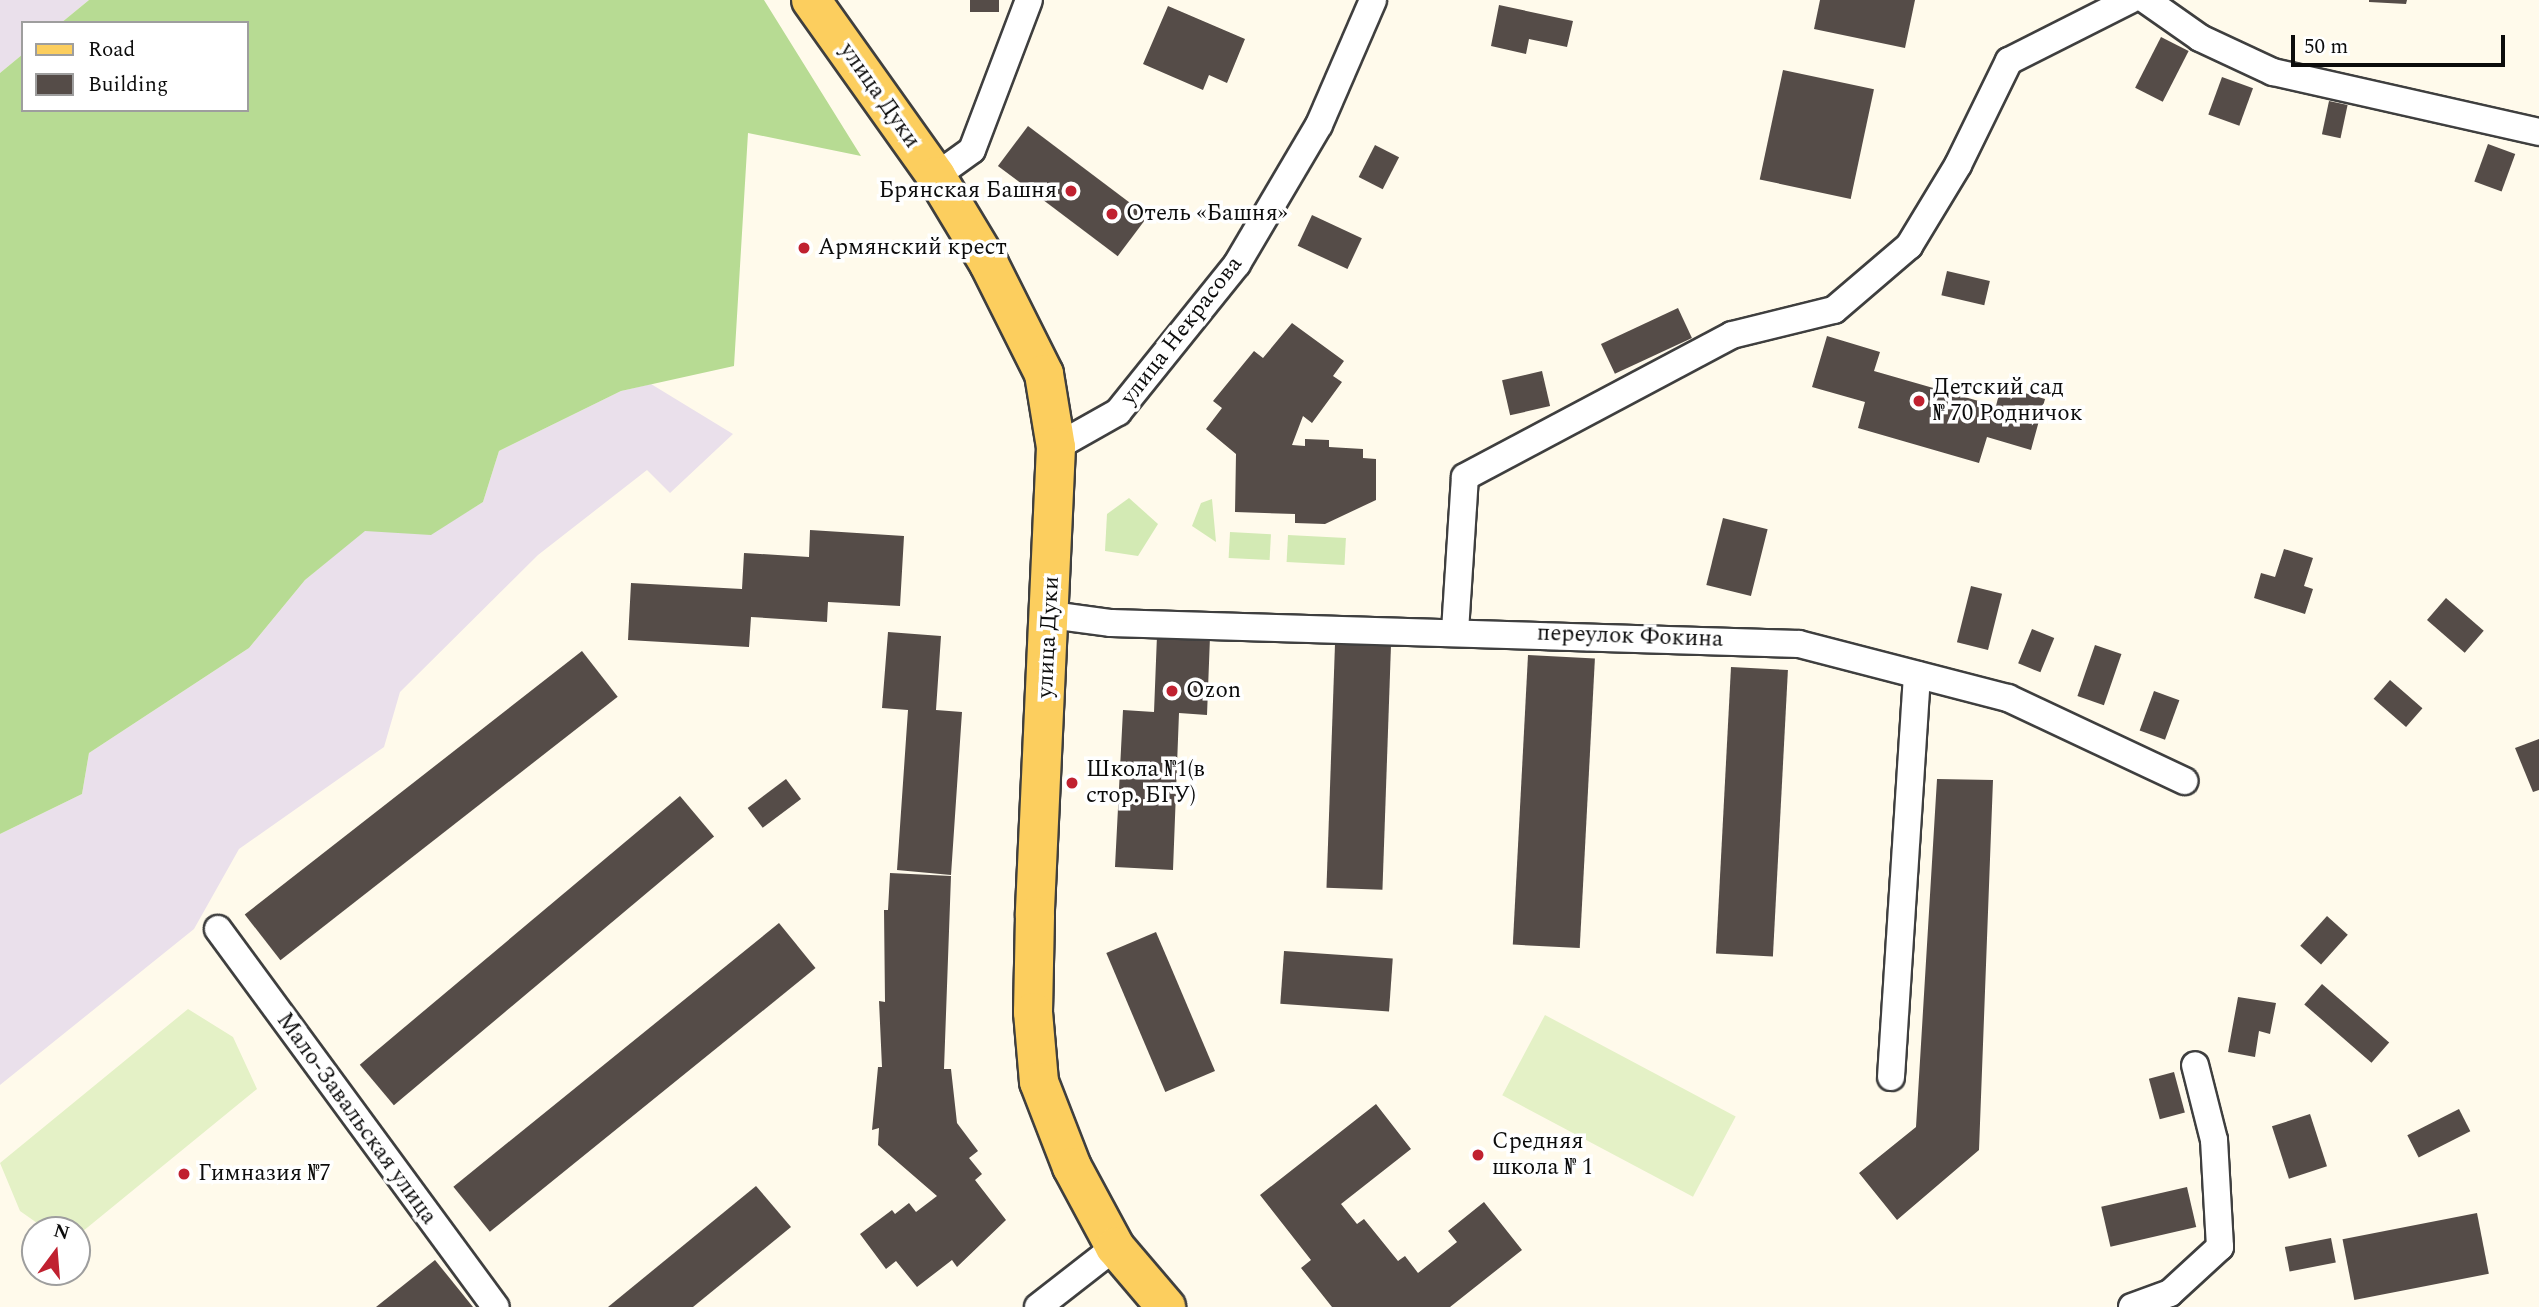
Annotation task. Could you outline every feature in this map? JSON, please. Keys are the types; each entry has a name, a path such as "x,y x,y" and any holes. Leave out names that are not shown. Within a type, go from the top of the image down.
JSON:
{"main road":[{"name":"улица Дуки","path":"811,0 936,177 989,264 1044,374 1056,447 1051,615 1035,916 1033,1012 1038,1070 1072,1167 1115,1247 1166,1307"}],"street":[{"path":"936,177 972,150 1029,0"},
{"name":"улица Некрасова","path":"1056,447 1118,412 1237,264 1319,125 1373,0"},
{"path":"1455,631 1465,477 1732,335 1834,310 1909,246 1958,165 2009,61 2130,0"},
{"path":"2146,0 2200,38 2273,72 2539,132"},
{"name":"переулок Фокина","path":"1051,615 1111,623 1455,631 1799,644 2008,698 2184,782"},
{"path":"1891,1077 1917,675"},
{"name":"Мало-Завальская улица","path":"218,929 496,1307"},
{"path":"2132,1307 2171,1293 2220,1247 2214,1140 2195,1065"},
{"path":"1038,1307 1115,1247"}],"shaded area":[{"path":"0,0 89,0 63,21 21,21 21,56 0,73"},
{"path":"651,384 733,434 670,493 647,470 538,555 400,692 384,747 239,849 194,929 0,1085 0,834 82,794 89,753 249,648 305,580 365,530 431,534 483,502 499,451 621,391"}],"green space":[{"path":"89,0 764,0 861,156 748,133 734,366 621,391 499,451 483,502 431,535 365,531 305,580 249,648 89,753 82,794 0,834 0,73 21,56 21,112 248,112 248,21 63,21"},
{"path":"1129,498 1158,524 1138,556 1105,551 1107,514"},
{"path":"1212,499 1216,542 1192,526 1201,503"},
{"path":"1230,532 1271,534 1270,560 1229,558"},
{"path":"1288,535 1346,538 1345,565 1287,562"},
{"path":"188,1009 233,1037 257,1089 91,1225 91,1216 27,1216 20,1211 0,1163"},
{"path":"1545,1015 1736,1116 1693,1197 1502,1095"}],"building":[{"path":"970,0 999,0 999,12 970,12"},
{"path":"1820,0 1915,0 1905,48 1814,29"},
{"path":"2369,0 2407,0 2406,4"},
{"path":"1499,5 1573,21 1567,47 1529,39 1526,54 1491,46"},
{"path":"1168,6 1245,39 1227,83 1209,75 1203,90 1143,64"},
{"path":"2161,37 2189,51 2163,102 2135,88"},
{"path":"1783,70 1874,89 1851,199 1760,180"},
{"path":"2222,77 2253,88 2239,126 2208,115"},
{"path":"2329,101 2348,105 2341,138 2322,134"},
{"name":"Брянская Башня","path":"1028,126 1148,216 1118,256 998,166"},
{"path":"2488,144 2515,154 2502,192 2474,182"},
{"path":"1375,145 1399,157 1383,189 1359,177"},
{"path":"1312,215 1362,238 1347,269 1298,246"},
{"path":"1947,271 1990,281 1984,305 1941,295"},
{"path":"1678,308 1692,338 1615,374 1601,344"},
{"path":"1292,323 1344,361 1333,376 1342,382 1312,423 1303,416 1292,445 1305,446 1305,439 1329,440 1329,447 1363,449 1363,458 1376,459 1376,500 1325,524 1295,523 1295,514 1235,512 1236,454 1206,429 1222,408 1213,401 1254,351 1263,358"},
{"name":"Детский сад № 70 Родничок","path":"1827,336 1880,352 1874,371 1996,406 2001,386 2045,399 2031,450 1987,437 1979,463 1858,428 1865,402 1812,387"},
{"path":"1542,371 1550,406 1510,415 1502,380"},
{"path":"1723,518 1768,529 1751,596 1706,585"},
{"path":"810,530 904,536 900,606 828,602 827,622 751,617 749,647 628,640 631,583 742,589 744,553 809,557"},
{"path":"2284,549 2313,558 2304,586 2313,589 2305,614 2254,598 2261,573 2275,577"},
{"path":"1971,586 2002,594 1988,650 1957,642"},
{"path":"2446,598 2484,631 2465,653 2427,620"},
{"path":"2032,629 2054,638 2040,672 2018,663"},
{"path":"888,632 941,636 936,710 962,712 951,875 897,870 908,710 882,708"},
{"path":"1157,635 1210,637 1207,715 1179,713 1173,870 1115,867 1123,710 1154,712"},
{"path":"1335,644 1391,646 1382,890 1326,888"},
{"path":"2095,645 2121,654 2104,705 2077,696"},
{"path":"582,651 618,697 280,960 245,915"},
{"path":"1528,655 1595,659 1580,948 1513,945"},
{"path":"1731,667 1788,670 1773,957 1716,954"},
{"path":"2390,680 2422,708 2406,727 2374,699"},
{"path":"2154,691 2179,700 2165,740 2140,730"},
{"path":"2539,739 2539,790 2533,792 2515,748"},
{"path":"786,779 801,799 763,828 748,808"},
{"path":"1937,779 1993,780 1979,1150 1897,1220 1859,1173 1916,1127"},
{"path":"680,796 714,837 394,1105 360,1065"},
{"path":"890,873 951,876 944,1069 951,1069 957,1123 978,1151 969,1158 982,1174 975,1180 1006,1220 957,1267 952,1260 917,1287 896,1261 886,1269 860,1234 892,1210 895,1214 909,1203 916,1212 937,1196 878,1145 879,1128 872,1130 878,1067 882,1067 879,1001 885,1002 884,910 888,910"},
{"path":"2327,916 2348,935 2321,964 2300,946"},
{"path":"779,923 816,968 490,1232 453,1187"},
{"path":"1156,932 1215,1071 1165,1092 1106,953"},
{"path":"1284,951 1393,959 1389,1011 1280,1004"},
{"path":"2322,984 2389,1042 2371,1063 2304,1004"},
{"path":"2238,997 2276,1003 2270,1034 2259,1031 2255,1057 2228,1052"},
{"path":"2174,1072 2185,1113 2160,1119 2149,1079"},
{"path":"1376,1104 1411,1149 1341,1204 1357,1224 1364,1219 1398,1261 1405,1256 1418,1273 1457,1242 1448,1231 1484,1202 1522,1250 1450,1307 1332,1307 1301,1268 1311,1260 1260,1195"},
{"path":"2459,1109 2470,1131 2419,1158 2407,1135"},
{"path":"2310,1114 2327,1166 2289,1179 2272,1126"},
{"path":"756,1186 791,1227 693,1307 608,1307"},
{"path":"2187,1187 2196,1227 2110,1247 2101,1207"},
{"path":"2477,1213 2489,1274 2354,1300 2343,1239"},
{"path":"2331,1238 2336,1263 2290,1272 2285,1247"},
{"path":"435,1260 473,1307 376,1307"}],"place":[{"name":"Брянская Башня","path":"1071,191"},
{"name":"Отель «Башня»","path":"1112,214"},
{"name":"Армянский крест","path":"804,248"},
{"name":"Детский сад № 70 Родничок","path":"1919,401"},
{"name":"Ozon","path":"1172,691"},
{"name":"Школа №1(в стор. БГУ)","path":"1072,783"},
{"name":"Средняя школа № 1","path":"1478,1155"},
{"name":"Гимназия №7","path":"184,1174"}]}
